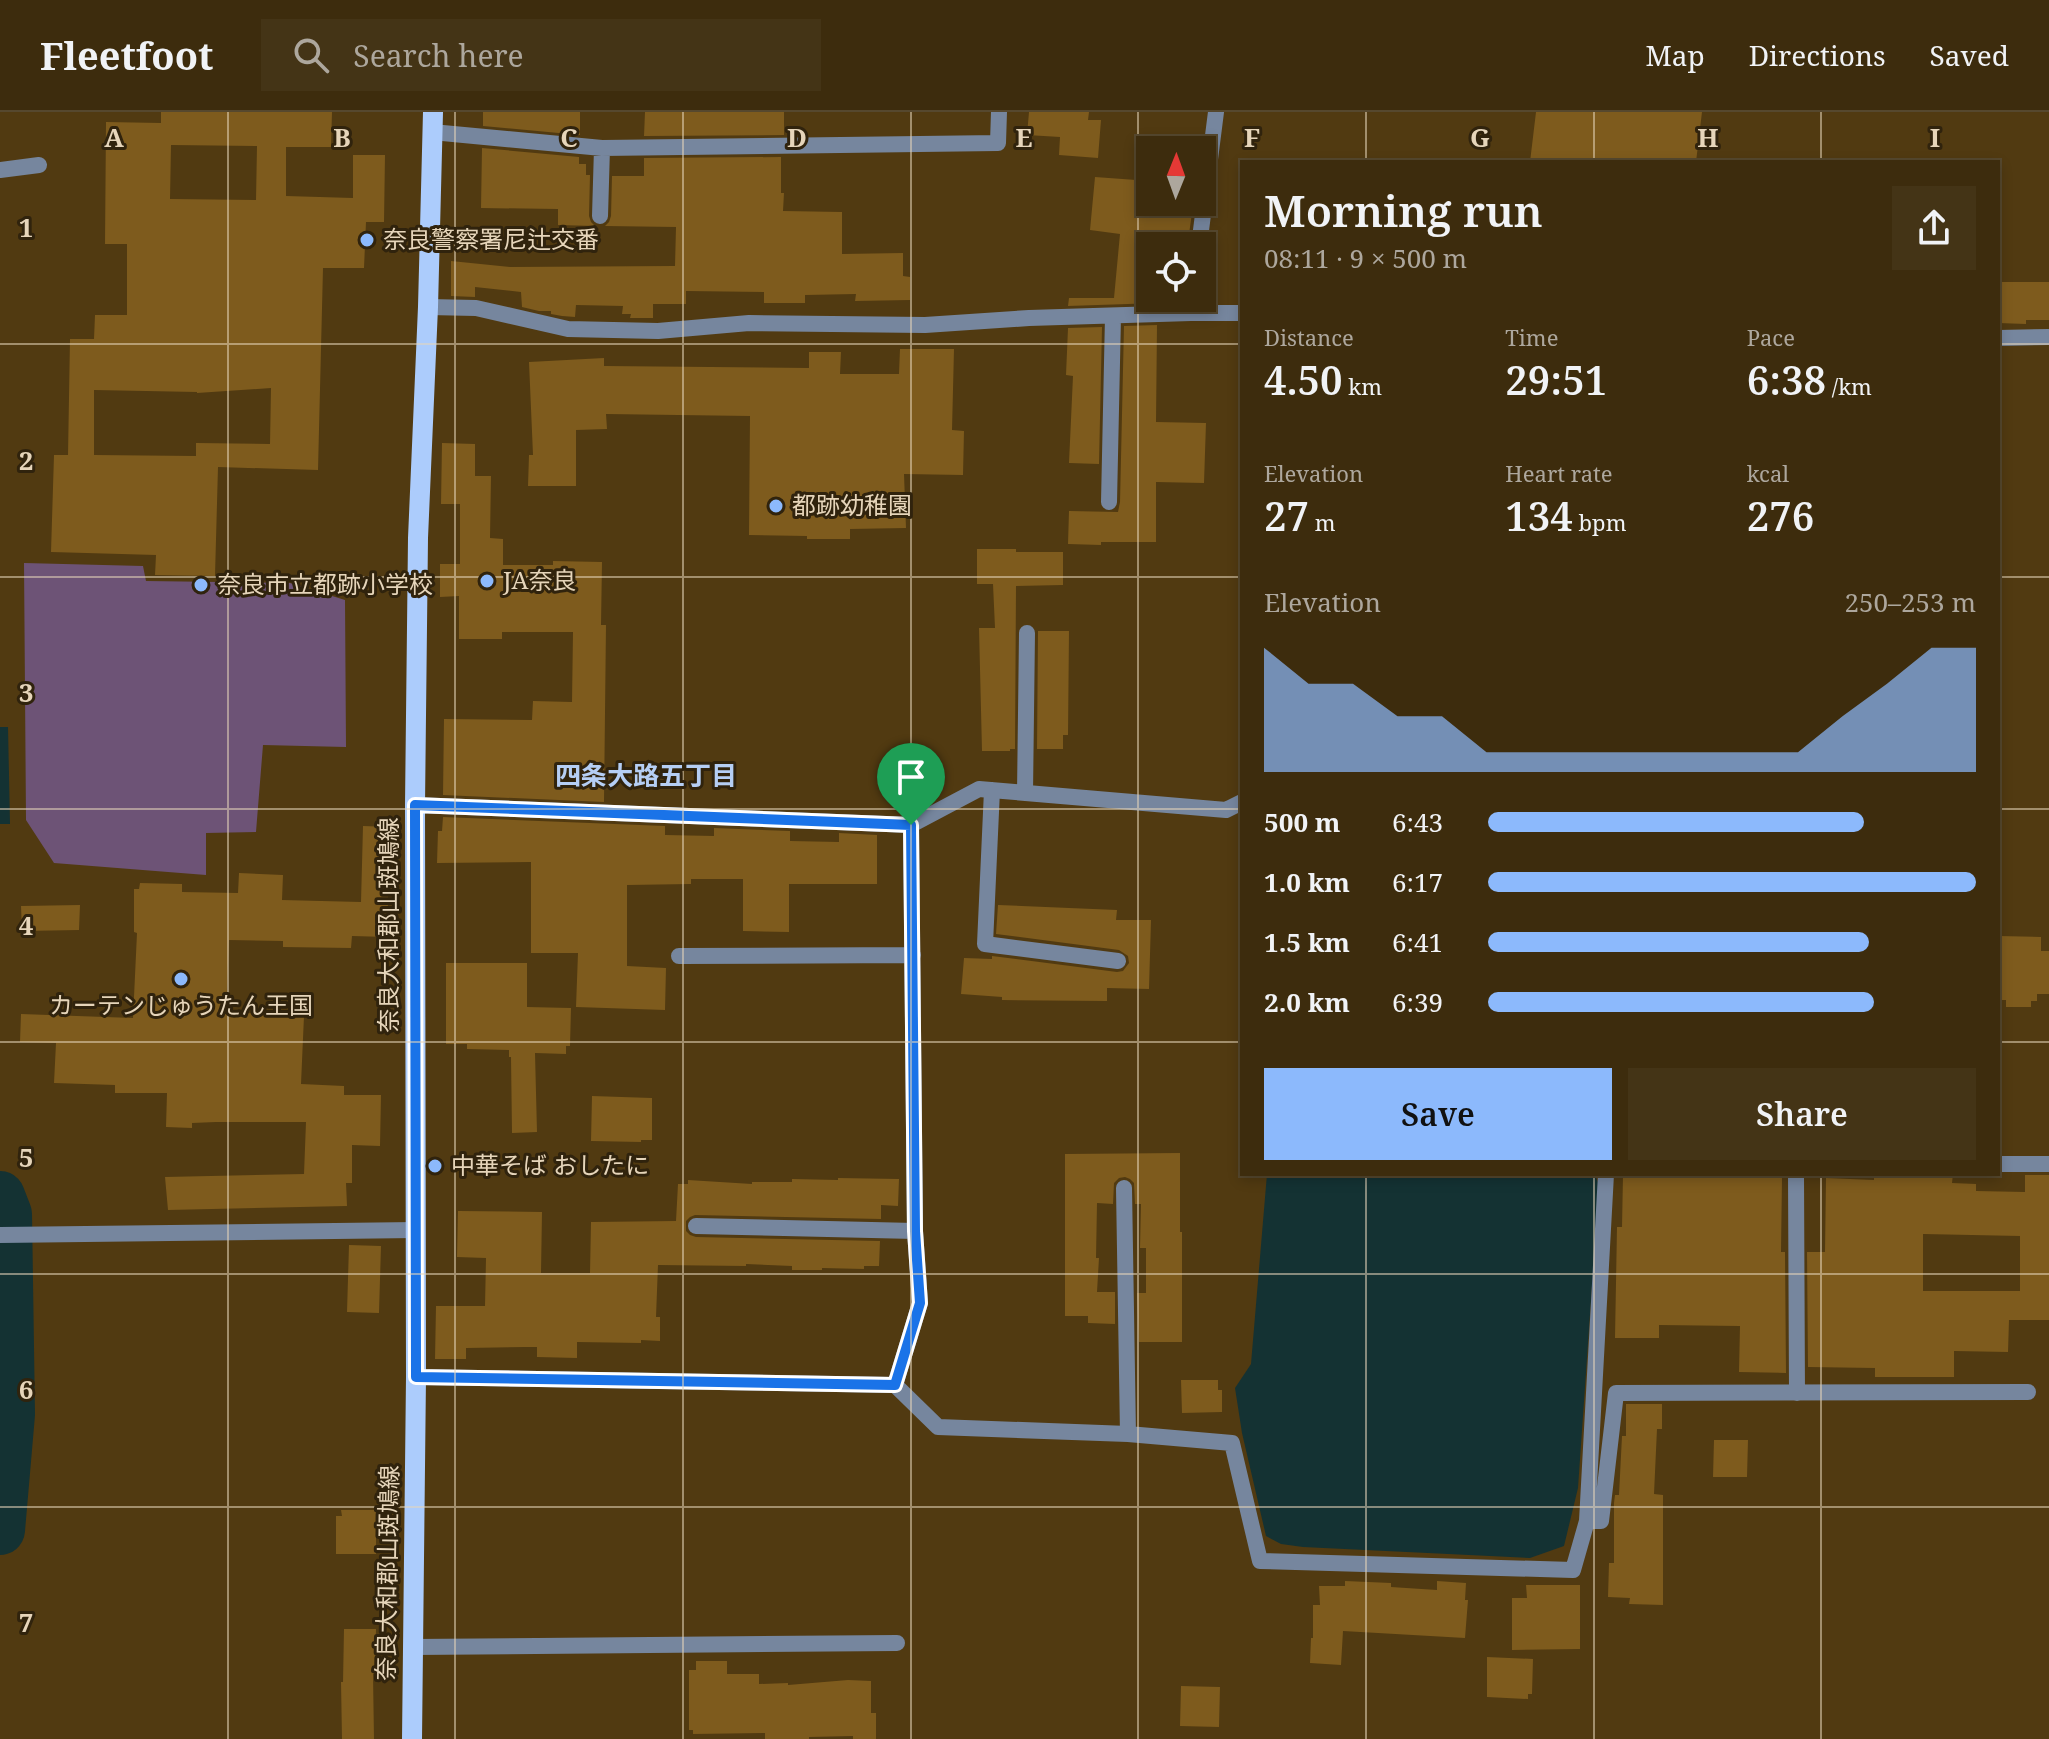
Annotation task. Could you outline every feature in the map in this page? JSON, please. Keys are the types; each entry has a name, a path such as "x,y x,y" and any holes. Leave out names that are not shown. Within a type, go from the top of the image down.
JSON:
{"main road":[{"name":"奈良大和郡山斑鳩線","path":"412,1739 418,538 433,122"}],"street":[{"path":"433,122 602,148 998,143 999,112"},
{"path":"1201,232 1216,112"},
{"path":"600,216 602,148"},
{"path":"0,170 35,166"},
{"path":"428,307 476,308 568,329 658,331 749,323 925,325 1142,312"},
{"path":"1216,309 1240,313"},
{"path":"1109,502 1113,316"},
{"path":"2000,338 2049,337"},
{"path":"1025,793 1027,633"},
{"path":"415,805 911,825 979,789 1226,810 1240,803"},
{"path":"992,790 985,944 1118,961"},
{"path":"895,1385 920,1303 915,1231 911,825"},
{"path":"679,956 913,955"},
{"path":"2000,1164 2049,1164"},
{"path":"416,1377 895,1385 938,1427 1128,1434 1232,1443 1260,1561 1573,1570 1587,1521 1606,1176"},
{"path":"1796,1176 1797,1393"},
{"path":"1124,1188 1128,1434"},
{"path":"696,1226 915,1231"},
{"path":"0,1235 416,1230"},
{"path":"1587,1521 1601,1521 1616,1393 2028,1392"},
{"path":"413,1647 897,1643"}],"shaded area":[{"path":"24,563 143,566 146,581 290,583 345,600 346,747 263,745 256,832 206,833 206,875 54,863 26,820"}],"water":[{"path":"0,727 8,727 10,824 0,824"},
{"path":"1267,1176 1595,1176 1599,1184 1578,1488 1564,1546 1530,1558 1303,1547 1281,1544 1266,1536 1235,1388 1251,1364"}],"building":[{"path":"161,112 332,112 331,147 286,147 286,196 353,198 353,155 385,155 384,222 366,222 364,268 323,268 318,470 218,467 215,576 155,575 156,555 51,552 54,455 68,455 70,339 94,339 95,315 127,315 127,244 105,244 106,122 161,123","holes":["171,145 257,146 256,200 170,199","271,388 270,444 196,443 196,456 94,455 94,390 197,393"]},
{"path":"483,112 580,112 580,135 483,126"},
{"path":"645,112 784,112 784,135 644,136"},
{"path":"1029,112 1089,112 1088,120 1101,120 1098,158 1059,155 1060,137 1027,135"},
{"path":"1536,112 1702,112 1696,160 1530,160"},
{"path":"482,148 579,157 579,164 586,164 586,175 590,175 589,216 595,226 558,225 558,209 481,208"},
{"path":"781,157 783,211 842,212 842,254 903,253 903,276 910,277 910,300 855,301 856,294 805,295 805,303 764,303 764,292 686,291 686,304 653,304 653,318 630,318 631,314 622,314 623,306 576,305 575,317 551,314 551,311 522,307 521,292 475,287 475,297 451,296 451,261 510,267 675,266 676,227 605,226 611,216 612,176 644,176 644,158"},
{"path":"1095,177 1136,180 1136,216 1192,216 1189,232 1136,232 1136,304 1068,306 1069,298 1114,298 1120,234 1090,230"},
{"path":"2000,282 2049,282 2049,320 2026,320 2026,324 2000,323"},
{"path":"1157,325 1156,422 1206,423 1204,483 1156,482 1156,542 1068,544 1069,511 1118,512 1124,326"},
{"path":"1102,327 1099,464 1069,463 1073,376 1066,375 1068,328"},
{"path":"900,349 954,349 952,430 964,431 963,475 904,474 906,528 850,529 850,539 749,535 750,416 606,414 607,429 576,430 576,486 528,486 529,455 533,455 529,362 604,358 604,366 809,368 809,352 841,352 840,374 899,374"},
{"path":"442,443 475,444 475,476 491,476 490,538 503,539 503,565 553,565 553,561 602,562 601,625 606,625 604,802 443,795 444,719 532,720 533,701 572,702 573,632 502,632 502,639 459,639 459,596 440,597 440,564 460,564 460,504 441,504"},
{"path":"977,549 1063,552 1063,585 1016,586 1015,749 1010,751 982,751 979,628 995,628 993,584 977,584"},
{"path":"1038,631 1069,631 1068,735 1063,735 1063,749 1037,749"},
{"path":"443,817 665,826 665,835 714,836 714,828 790,831 790,841 839,842 839,833 877,835 877,884 789,884 789,932 743,931 743,879 691,879 691,884 627,885 627,966 666,968 665,1010 576,1007 578,953 531,953 531,862 437,863 438,831 442,831"},
{"path":"363,826 390,827 387,937 352,936 351,948 283,947 283,941 229,940 226,1012 304,1016 301,1084 344,1086 344,1095 381,1095 380,1146 352,1145 352,1183 346,1183 347,1206 168,1210 165,1177 304,1174 306,1122 216,1122 192,1123 192,1128 166,1127 167,1093 115,1093 115,1085 54,1083 56,1043 20,1042 21,1014 133,1018 137,933 134,932 134,889 139,889 140,883 182,884 182,892 238,893 239,873 283,875 282,900 361,902"},
{"path":"80,905 79,930 22,931 21,906"},
{"path":"998,905 1117,910 1116,920 1151,920 1149,989 1107,988 1107,1001 1002,1000 1002,997 961,994 964,958 992,959 992,956 1117,972 1123,971 1129,963 1128,956 1119,950 996,934"},
{"path":"2000,936 2041,937 2041,951 2049,951 2049,994 2037,994 2037,1001 2031,1001 2031,1007 2006,1007 2006,1000 2000,1000"},
{"path":"446,963 527,963 527,1007 571,1008 570,1046 566,1046 566,1054 535,1053 537,1132 512,1133 509,1050 467,1049 467,1044 446,1044"},
{"path":"592,1096 652,1098 652,1140 591,1141"},
{"path":"1180,1153 1182,1342 1139,1342 1137,1293 1146,1293 1146,1248 1140,1248 1141,1204 1135,1204 1134,1183 1125,1177 1114,1183 1113,1204 1097,1203 1097,1292 1115,1292 1115,1324 1088,1323 1088,1316 1065,1316 1065,1154"},
{"path":"2025,1175 2049,1175 2049,1320 2009,1320 2008,1352 1954,1351 1954,1377 1875,1377 1875,1368 1808,1367 1807,1252 1825,1252 1826,1178 1874,1180 1874,1176 1953,1176 1952,1183 1976,1184 1976,1191 2025,1192","holes":["1923,1234 2020,1236 2020,1291 1923,1291"]},
{"path":"1623,1176 1782,1177 1781,1252 1785,1252 1786,1373 1739,1372 1740,1326 1659,1325 1659,1338 1615,1338 1617,1227 1622,1227"},
{"path":"838,1178 899,1179 898,1206 881,1205 881,1219 695,1215 686,1221 686,1231 696,1237 880,1241 879,1266 792,1270 792,1266 746,1264 658,1265 656,1317 660,1317 660,1341 577,1342 577,1358 537,1357 537,1347 525,1347 466,1348 466,1359 435,1359 436,1306 485,1306 486,1258 457,1257 458,1211 542,1212 541,1273 590,1273 591,1222 676,1221 678,1184 688,1184 688,1180 752,1184"},
{"path":"349,1245 381,1246 379,1313 347,1312"},
{"path":"1181,1380 1218,1380 1218,1390 1222,1390 1222,1412 1182,1413"},
{"path":"1626,1404 1662,1404 1662,1429 1657,1429 1654,1494 1663,1495 1663,1605 1629,1604 1630,1598 1608,1597 1609,1563 1614,1563 1614,1503 1615,1495 1619,1495 1622,1436 1626,1436"},
{"path":"1714,1440 1748,1440 1747,1477 1713,1477"},
{"path":"341,1510 376,1510 376,1554 336,1554 336,1516 342,1516"},
{"path":"1345,1581 1391,1583 1391,1587 1437,1590 1437,1581 1466,1583 1465,1638 1343,1631 1341,1665 1310,1663 1313,1605 1320,1605 1319,1586 1345,1586"},
{"path":"1526,1585 1580,1585 1580,1649 1512,1650 1512,1598 1527,1598"},
{"path":"344,1629 376,1629 374,1739 342,1739"},
{"path":"1487,1657 1533,1659 1532,1694 1528,1694 1528,1699 1487,1697"},
{"path":"696,1661 727,1661 727,1674 759,1674 759,1684 871,1681 871,1713 876,1713 876,1739 853,1739 853,1736 765,1739 765,1733 693,1734 693,1730 689,1730 689,1670 696,1670"},
{"path":"1181,1686 1220,1687 1219,1727 1180,1726"}],"waterway":[{"path":"0,1196 7,1214 10,1414 0,1530"}],"place":[{"name":"奈良警察署尼辻交番","path":"367,240"},
{"name":"都跡幼稚園","path":"776,506"},
{"name":"JA奈良","path":"487,581"},
{"name":"奈良市立都跡小学校","path":"201,585"},
{"name":"カーテンじゅうたん王国","path":"181,979"},
{"name":"中華そば おしたに","path":"435,1166"}],"district":[{"name":"四条大路五丁目","path":"646,776"}],"route":[{"path":"415,805 911,825 915,1231 920,1303 895,1385 416,1377 415,805"}]}
